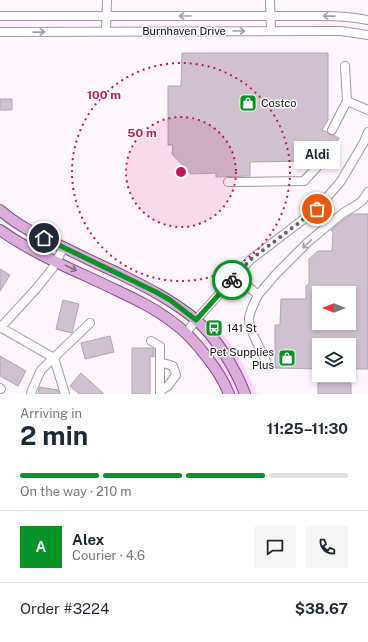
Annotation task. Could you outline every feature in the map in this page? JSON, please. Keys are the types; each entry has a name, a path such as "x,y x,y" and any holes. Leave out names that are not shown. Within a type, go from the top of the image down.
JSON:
{"main road":[{"path":"0,210 22,226 170,300 196,320 214,340 227,358 241,382 245,394"},
{"path":"0,230 25,246 146,304 172,321 202,350 214,366 229,394"}],"street":[{"path":"106,31 107,0"},
{"path":"270,0 271,31"},
{"name":"Burnhaven Drive","path":"0,16 340,16 368,20"},
{"name":"Burnhaven Drive","path":"0,32 341,31 368,36"},
{"path":"332,130 347,101 345,66"},
{"path":"347,101 368,110"},
{"path":"186,333 250,260 317,209 341,181 364,142 368,132"},
{"path":"228,182 304,181 317,167"},
{"path":"266,361 250,326 249,318 258,295 276,274 308,242 342,213 362,201 368,192"},
{"path":"64,247 36,289 0,328 54,358 65,394"},
{"path":"236,276 258,295"},
{"path":"31,394 42,370 90,323"},
{"path":"152,341 160,346 160,393"},
{"path":"160,362 173,366 176,375 168,386 160,393"}],"shaded area":[{"path":"208,321 223,334 237,353 257,394 251,394 232,357 218,336 210,328"},
{"path":"206,338 225,365 240,394 234,394 223,372 203,341"}],"building":[{"name":"Costco","path":"182,53 328,53 328,120 322,130 339,138 328,155 311,155 311,161 250,162 250,176 216,177 216,173 191,174 172,154 173,145 168,145 168,86 181,86"},
{"path":"0,99 12,99 12,110 0,110"},
{"path":"352,214 368,214 368,369 356,369 356,338 312,338 312,369 275,368 275,325 280,325 281,299 306,299 306,286 309,284 309,259 318,251 332,251 333,232 331,230"},
{"path":"0,269 10,275 0,291"},
{"path":"63,300 79,304 72,333 56,329"},
{"path":"110,336 114,352 85,359 81,343"},
{"path":"132,348 154,349 154,357 150,356 150,394 132,394"},
{"path":"0,356 26,371 18,386 0,376"},
{"path":"81,373 104,394 79,394 70,386"},
{"path":"318,383 351,383 351,394 318,394"},
{"path":"39,387 58,390 59,394 38,394"}],"way so far":[{"path":"232,280 250,260 317,209"}],"place":[{"name":"Costco","path":"248,103"},
{"name":"Aldi","path":"317,209"},
{"name":"141 St","path":"214,328"},
{"name":"Pet Supplies Plus","path":"287,358"}],"route":[{"path":"44,238 156,292 170,300 196,320 232,280"}]}
